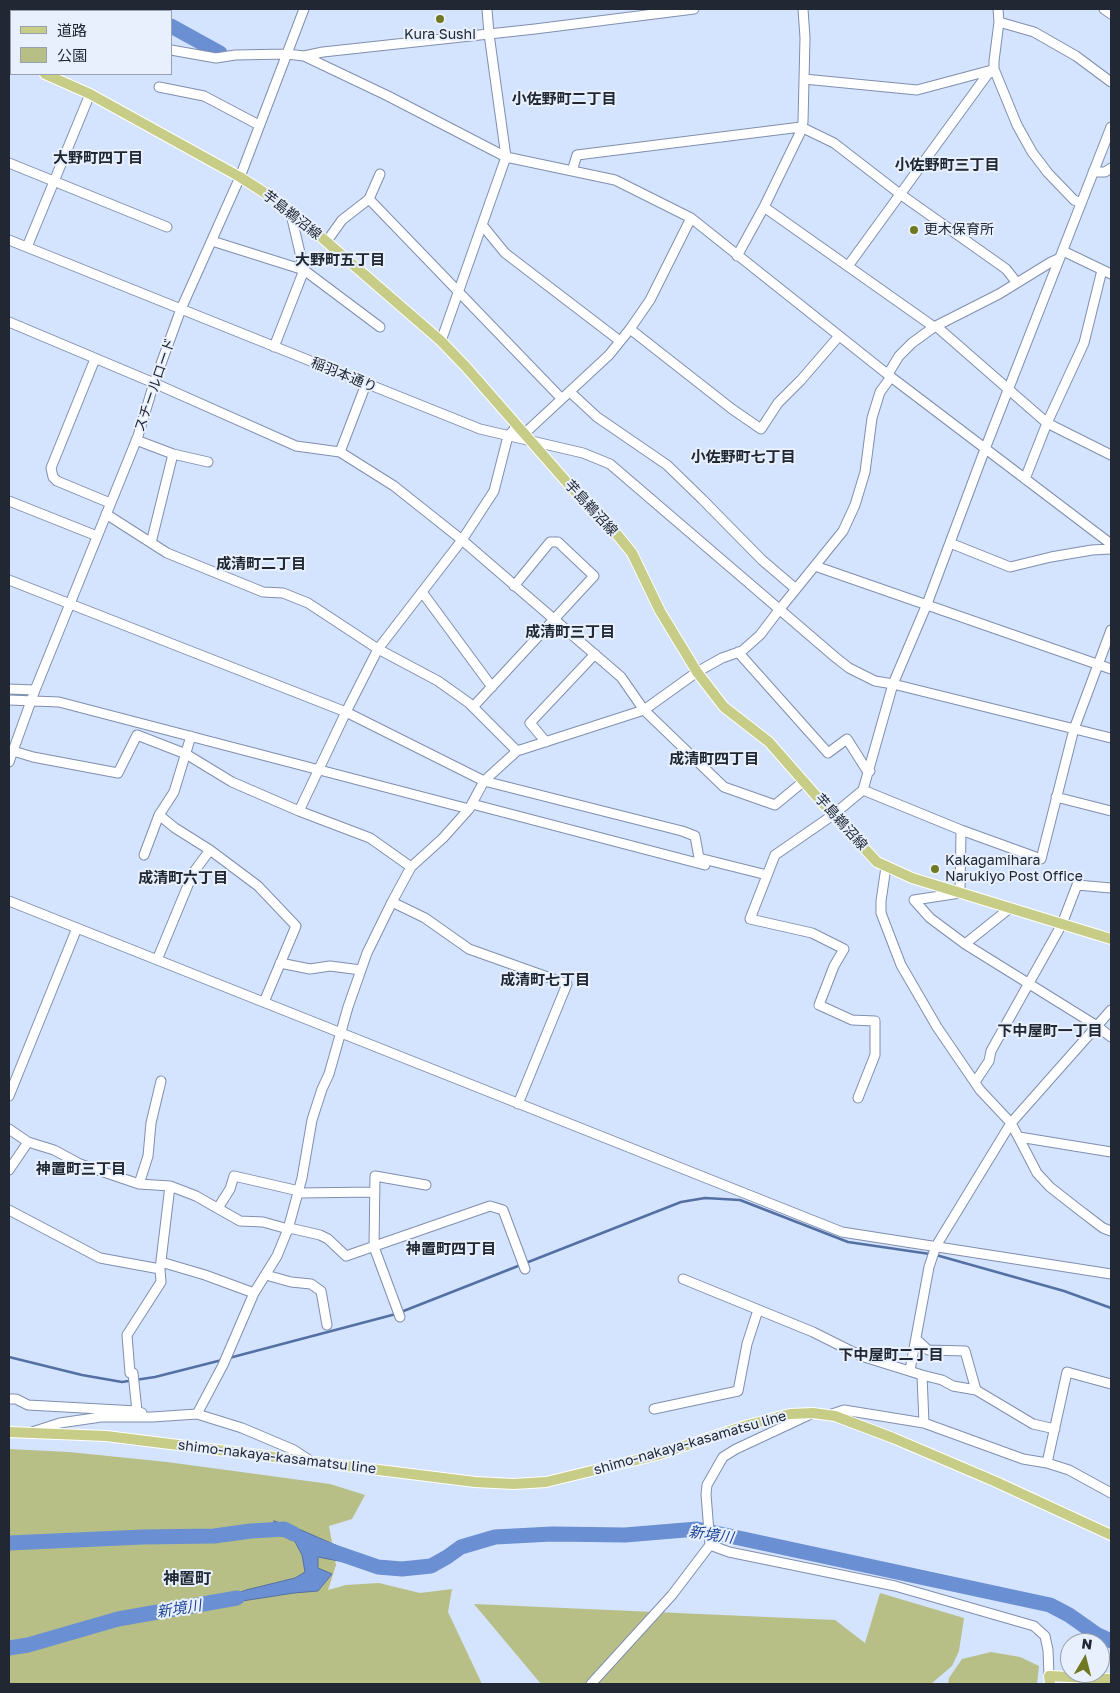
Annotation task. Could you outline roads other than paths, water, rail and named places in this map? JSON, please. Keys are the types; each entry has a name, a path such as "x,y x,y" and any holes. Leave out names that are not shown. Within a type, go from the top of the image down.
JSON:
{"main road":[{"name":"芋島鵜沼線","path":"47,75 90,94 240,177 290,210 441,341 466,366 527,438 592,511 615,532 632,553 660,610 697,672 724,707 769,742 877,862 912,878 960,894 1111,939"},
{"name":"shimo-nakaya-kasamatsu line","path":"9,1432 106,1436 475,1482 514,1484 546,1482 657,1455 748,1425 790,1414 813,1413 829,1415 893,1438 994,1481 1111,1535"},
{"path":"1050,1680 1111,1679"}],"street":[{"name":"スチールロード","path":"9,762 35,690 136,440 181,308 240,177 304,9"},
{"path":"441,341 506,157 487,9"},
{"path":"172,50 216,58 235,55 287,54 304,56 323,52 694,9"},
{"path":"737,256 764,207 803,122 803,9"},
{"path":"998,9 1000,22 994,69 1017,125 1032,152 1048,173 1074,200 1081,203"},
{"path":"1104,9 1111,14"},
{"path":"1000,22 1034,32 1076,56 1111,82"},
{"path":"304,56 388,96 506,157 615,180 691,218 889,376 1111,544"},
{"path":"804,79 917,90 994,69"},
{"path":"848,266 987,75 994,69"},
{"path":"159,87 204,96 259,125"},
{"path":"27,247 90,94"},
{"path":"572,171 576,155 801,127 834,143 900,194 1006,269 1017,283"},
{"path":"858,1098 875,1055 875,1021 852,1020 819,1006 834,966 844,949 812,933 750,919 775,855 833,815 863,790 870,771 893,684 927,604 985,449 1111,127"},
{"path":"9,163 166,227"},
{"path":"1093,172 1105,172 1111,168"},
{"path":"326,241 342,220 369,199 380,174"},
{"path":"369,199 561,398"},
{"path":"764,207 935,326 1047,424 1111,455"},
{"path":"274,346 304,270 290,210"},
{"path":"527,438 561,398 609,356 630,329 650,300 691,218"},
{"path":"483,226 505,253 620,341"},
{"name":"稲羽本通り","path":"9,240 480,429 508,436 527,438 583,453 610,464 849,668 875,680 1111,738"},
{"path":"212,241 304,270 380,327"},
{"path":"197,1414 225,1359 254,1293 277,1256 288,1229 299,1192 312,1120 322,1089 330,1074 348,1007 367,953 411,867 443,838 470,806 484,781 517,751 644,710 697,672 722,658 738,652 760,635 843,530 855,505 865,472 872,418 880,392 899,356 912,343 935,326 999,294 1061,255"},
{"path":"1025,478 1084,343 1107,272 1061,255"},
{"path":"9,322 154,383 296,446 340,452 394,486 462,540 595,654 621,677 644,710 724,788 775,805 804,781"},
{"path":"630,329 732,409 761,429 778,403 801,380 839,336"},
{"path":"95,359 51,468 53,477 57,481 110,503"},
{"path":"340,452 366,384"},
{"path":"570,392 597,417 667,465 762,560 796,589"},
{"path":"299,811 378,649 462,540 494,491 508,436 514,430 515,424"},
{"path":"136,440 173,454 208,462"},
{"path":"151,543 173,454"},
{"path":"9,501 97,536"},
{"path":"106,514 167,552 262,592 284,593 308,603 378,649 438,681 474,707 517,751"},
{"path":"474,707 594,576 558,542 550,542 514,586"},
{"path":"950,543 1010,567 1060,555 1111,548"},
{"path":"815,566 1111,669"},
{"path":"9,580 346,712 484,781 682,831 695,836 699,858 767,875"},
{"path":"422,592 492,688"},
{"path":"863,790 961,830 1040,859 1074,729 1111,630"},
{"path":"738,652 828,753 847,739 866,769 870,771"},
{"path":"546,742 530,723 595,654"},
{"path":"9,689 35,690"},
{"path":"9,700 59,702 724,870 725,864"},
{"path":"13,751 33,757 118,773 137,735 186,754 232,782 299,811 370,838 411,867"},
{"path":"144,854 159,816 174,792 191,736"},
{"path":"1056,797 1111,811"},
{"path":"159,816 210,850 258,886 296,926 264,1002"},
{"path":"961,830 960,894 914,900 930,918 966,944 1097,1026 1111,1037"},
{"path":"157,960 193,874 210,850"},
{"path":"886,867 881,913 901,965 937,1027 980,1090 1011,1123 1037,1174 1050,1187 1102,1228 1111,1231"},
{"path":"975,1082 989,1061 991,1051 1062,924 1077,885 1111,888"},
{"path":"9,901 842,1232 1111,1274"},
{"path":"392,902 425,918 469,949 567,984 518,1104"},
{"path":"966,944 1010,908"},
{"path":"9,1096 77,928"},
{"path":"280,963 310,969 330,966 361,970"},
{"path":"910,1370 936,1246 1011,1123 1111,1010"},
{"path":"140,1184 148,1156 151,1122 162,1081"},
{"path":"9,1128 28,1142 54,1150 80,1164 140,1184 170,1186 196,1196 240,1221 263,1222 328,1239 346,1256 490,1206 502,1210 524,1265"},
{"path":"1019,1137 1111,1152"},
{"path":"9,1170 28,1142"},
{"path":"218,1208 230,1189 234,1176 299,1192 374,1192"},
{"path":"399,1314 374,1247 375,1176 426,1185"},
{"path":"137,1411 127,1335 161,1282 160,1266 170,1186"},
{"path":"9,1210 100,1258 160,1266 205,1275 254,1293"},
{"path":"266,1275 291,1282 311,1284 321,1291 327,1325"},
{"path":"683,1280 813,1332 861,1356 942,1380 953,1386 976,1390 1033,1424 1054,1429"},
{"path":"654,1409 738,1391 747,1344 758,1310"},
{"path":"916,1339 928,1350 965,1351 976,1390"},
{"path":"1047,1463 1067,1372 1111,1384"},
{"path":"922,1375 924,1424"},
{"path":"9,1399 16,1399 28,1405 137,1411 152,1417"},
{"path":"829,1415 844,1410 924,1424 1023,1458 1069,1470 1111,1493"},
{"path":"591,1684 672,1595 710,1545 707,1485 722,1457 813,1413"},
{"path":"30,1432 60,1423 100,1417 152,1417 197,1414 242,1428 294,1450 312,1462"},
{"path":"710,1545 729,1552 895,1586 1034,1626 1045,1636 1050,1680"}],"water":[{"path":"274,1521 301,1530 347,1550 344,1562 318,1557 318,1568 332,1574 318,1591 242,1601 218,1601 246,1590 295,1578 305,1572 302,1555 293,1538 275,1535"}],"waterway":[{"path":"172,27 220,53"},
{"path":"401,1312 681,1202 705,1198 740,1200 848,1242 930,1254"},
{"path":"936,1255 1064,1291 1111,1308"},
{"path":"229,1358 396,1314"},
{"path":"9,1357 82,1375 122,1382 155,1377 222,1360"},
{"name":"新境川","path":"9,1543 214,1536 284,1529 294,1534"},
{"name":"新境川","path":"326,1549 378,1567 402,1569 431,1566 461,1547 495,1537 552,1534 625,1535 697,1529 1050,1605 1069,1615 1096,1634 1111,1641"},
{"name":"新境川","path":"9,1648 28,1645 118,1619 237,1598"}],"place":[{"name":"Kura Sushi","path":"440,19"},
{"name":"更木保育所","path":"914,230"},
{"name":"Kakagamihara Narukiyo Post Office","path":"935,869"}],"district":[{"name":"小佐野町二丁目","path":"564,99"},
{"name":"大野町四丁目","path":"98,158"},
{"name":"小佐野町三丁目","path":"947,165"},
{"name":"大野町五丁目","path":"340,260"},
{"name":"小佐野町七丁目","path":"743,457"},
{"name":"成清町二丁目","path":"261,564"},
{"name":"成清町三丁目","path":"570,632"},
{"name":"成清町四丁目","path":"714,759"},
{"name":"成清町六丁目","path":"183,878"},
{"name":"成清町七丁目","path":"545,980"},
{"name":"下中屋町一丁目","path":"1050,1031"},
{"name":"神置町三丁目","path":"81,1169"},
{"name":"神置町四丁目","path":"451,1249"},
{"name":"下中屋町二丁目","path":"891,1355"},
{"name":"神置町","path":"187,1579"}]}
